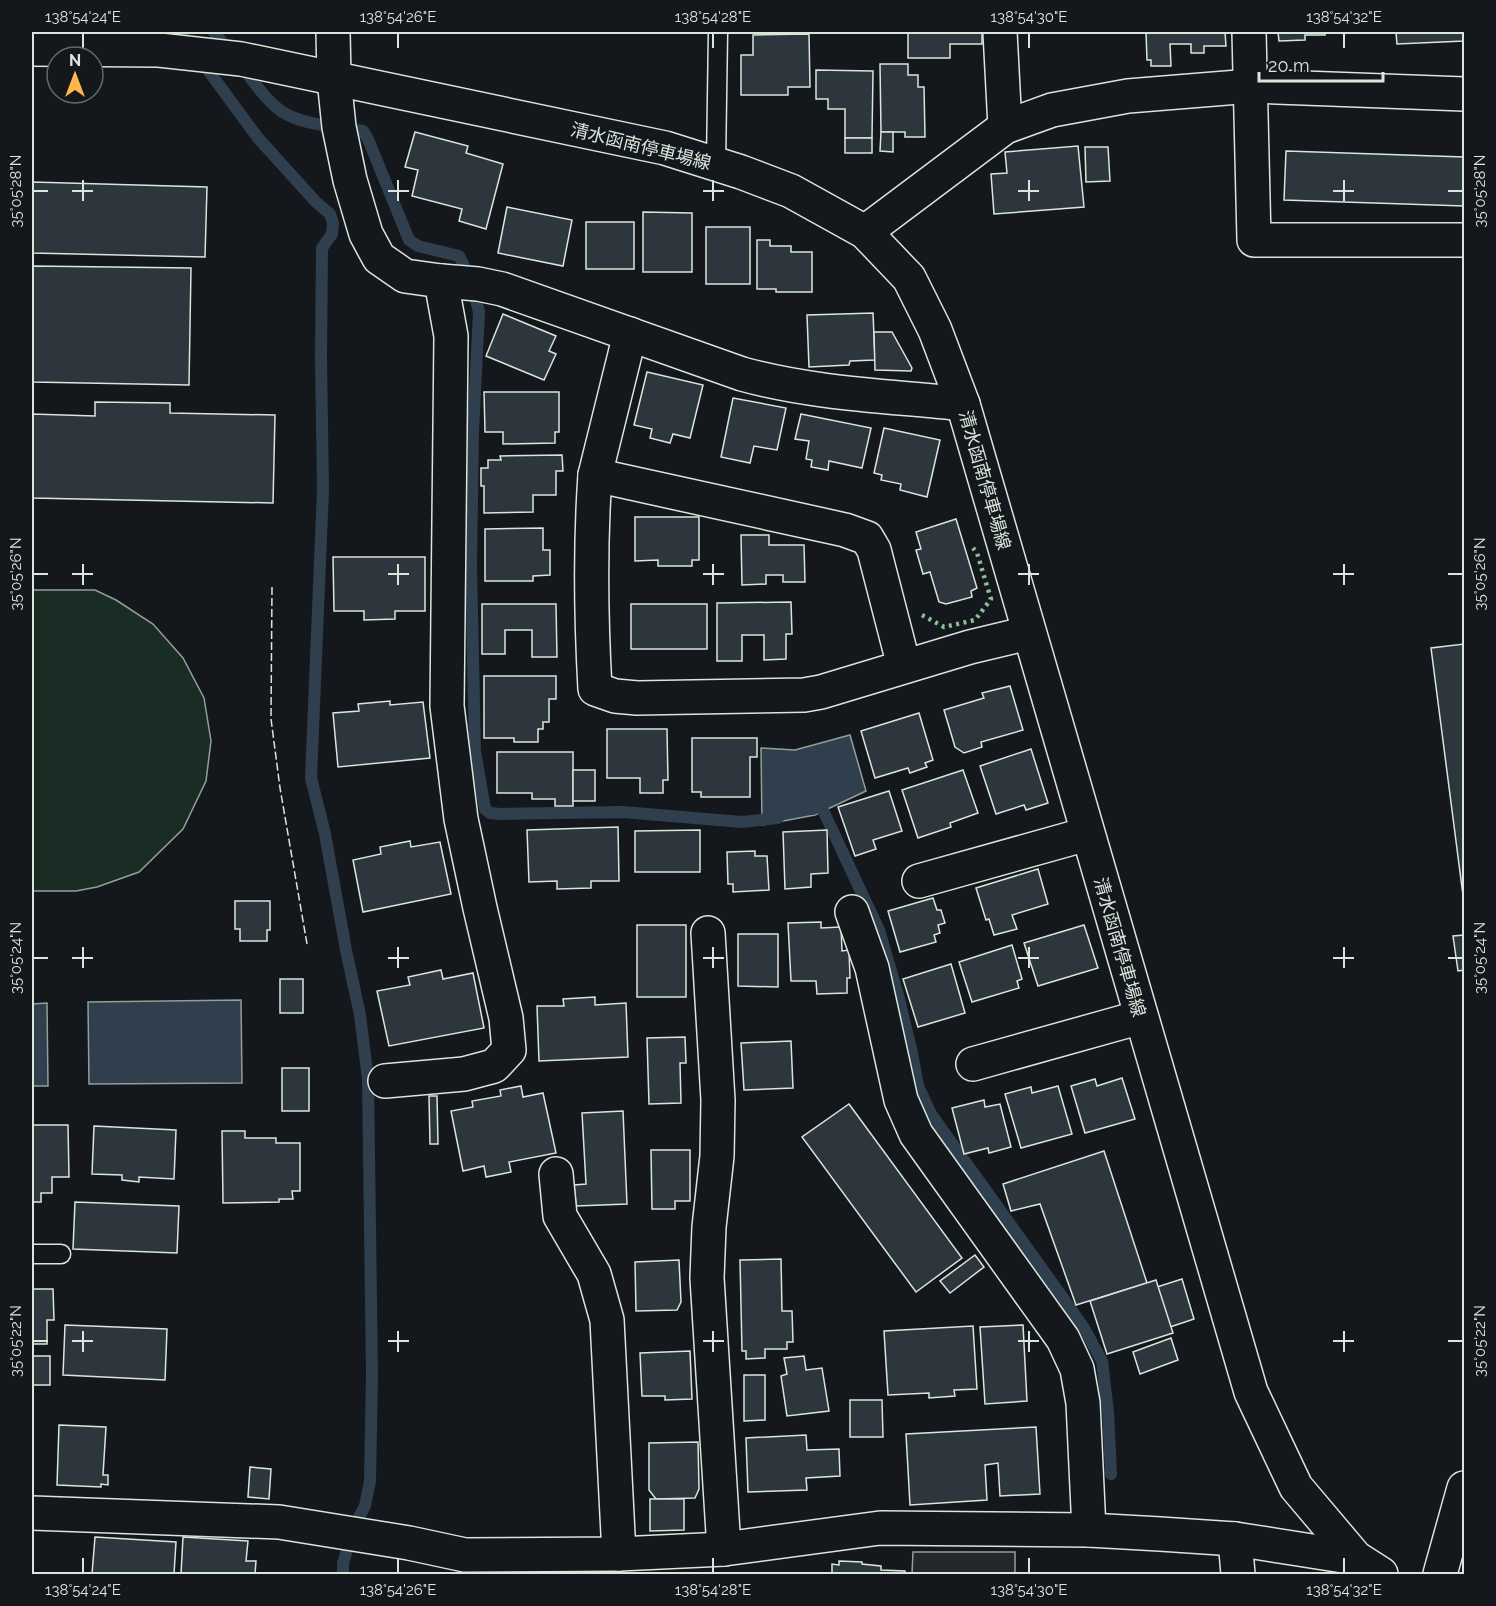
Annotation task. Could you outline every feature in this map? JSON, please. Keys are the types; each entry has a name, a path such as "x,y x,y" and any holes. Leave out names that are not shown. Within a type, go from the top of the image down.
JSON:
{"street":[{"path":"333,32 334,79 339,127 350,180 366,234 379,258 405,276 478,284 502,290 742,374 771,382 963,404"},
{"path":"1000,32 1005,127"},
{"path":"1249,32 1254,240 1464,240"},
{"name":"清水函南停車場線","path":"32,49 159,50 241,59 665,148 791,191 865,232 909,278 935,330 963,404 1251,1392 1296,1487 1368,1566"},
{"path":"865,232 1005,127 1052,110 1128,96 1251,86 1464,94"},
{"path":"386,1081 464,1074 494,1066 509,1050 506,1018 461,819 447,706 451,336 441,281"},
{"path":"630,334 595,475 593,508 595,688 615,696 637,698 804,696 904,666 1028,633"},
{"path":"595,475 845,530 867,538 873,550 904,666"},
{"path":"920,881 1088,834"},
{"path":"852,912 872,968 901,1100 915,1134 1062,1339 1077,1369 1083,1403 1089,1530"},
{"path":"708,933 718,1100 717,1156 709,1227 707,1278 724,1549"},
{"path":"973,1064 1141,1017"},
{"path":"556,1174 560,1216 594,1274 607,1320 619,1554"},
{"path":"1440,1575 1464,1488"},
{"path":"32,1514 279,1522 409,1543 465,1565 724,1549 880,1528 1089,1530 1235,1539 1368,1566"},
{"path":"1235,1539 1238,1575"}],"lane":[{"path":"716,165 718,32"},
{"path":"32,1254 61,1254"}],"green space":[{"path":"32,590 95,590 116,600 153,624 183,658 204,698 211,741 206,781 183,829 139,872 97,887 76,891 32,891"}],"shaded area":[{"path":"913,1552 1015,1552 1015,1574 912,1574"}],"water":[{"path":"850,735 866,791 815,815 762,825 761,748 795,750"},
{"path":"241,1000 242,1083 89,1084 88,1002"},
{"path":"47,1003 48,1086 32,1086 32,1004"}],"building":[{"path":"908,32 982,32 982,44 950,44 950,58 908,58"},
{"path":"1146,32 1225,32 1226,46 1204,46 1204,53 1191,53 1191,44 1170,44 1171,66 1151,66 1151,60 1147,60"},
{"path":"1278,32 1325,32 1325,35 1305,35 1305,40 1279,41"},
{"path":"1396,32 1464,32 1464,41 1397,44"},
{"path":"809,34 810,87 788,87 788,95 741,95 741,55 753,55 753,35"},
{"path":"880,64 908,64 908,75 918,75 918,87 924,87 925,137 905,137 905,132 881,132"},
{"path":"816,70 873,71 872,138 845,138 845,109 828,109 828,99 816,99"},
{"path":"415,132 468,146 466,153 503,164 486,229 459,221 462,209 412,196 418,170 405,167"},
{"path":"881,132 893,132 893,152 880,151"},
{"path":"845,138 872,138 872,153 845,153"},
{"path":"1078,146 1084,207 994,214 991,174 1007,173 1005,152"},
{"path":"1085,147 1108,147 1110,181 1086,182"},
{"path":"1286,151 1464,157 1464,206 1284,200"},
{"path":"32,182 207,187 205,257 32,253"},
{"path":"507,207 572,220 563,266 498,253"},
{"path":"643,212 692,213 692,272 643,272"},
{"path":"586,222 634,222 634,269 586,269"},
{"path":"706,227 750,227 750,284 706,284"},
{"path":"757,240 770,240 770,246 791,246 791,252 812,252 812,292 776,292 776,289 757,289"},
{"path":"32,266 191,268 189,385 32,382"},
{"path":"873,313 875,360 850,361 849,365 809,367 807,315"},
{"path":"503,314 556,336 549,351 556,354 544,380 486,356"},
{"path":"874,332 892,332 912,368 911,371 875,370"},
{"path":"647,372 703,385 690,438 673,434 670,443 650,438 652,429 634,425"},
{"path":"484,392 559,392 559,432 555,432 555,443 503,444 503,432 485,432"},
{"path":"733,398 786,408 777,450 754,446 750,463 721,457"},
{"path":"95,402 170,403 170,413 275,415 273,503 32,498 32,414 95,416"},
{"path":"801,414 871,428 862,468 829,461 828,470 811,467 812,460 806,459 809,441 795,439"},
{"path":"884,428 940,440 927,497 900,490 901,484 881,480 882,475 874,473"},
{"path":"562,455 563,471 556,471 556,495 533,495 533,512 484,513 481,468 488,468 488,460 501,460 500,456"},
{"path":"635,517 699,517 699,560 692,560 692,566 658,566 658,560 635,561"},
{"path":"956,519 977,588 971,591 972,597 946,604 939,602 930,572 923,574 916,550 921,549 916,532"},
{"path":"543,528 543,550 550,550 550,575 533,576 533,581 485,581 485,529"},
{"path":"741,535 769,535 769,545 804,545 805,582 783,582 783,575 766,575 766,584 742,585"},
{"path":"333,557 425,557 425,611 395,611 395,619 364,620 364,611 334,611"},
{"path":"791,602 792,634 786,634 786,659 764,660 764,635 742,635 742,661 717,661 717,603"},
{"path":"482,604 556,604 557,657 532,657 532,630 505,630 505,654 482,654"},
{"path":"631,604 707,604 707,649 631,649"},
{"path":"1464,644 1464,903 1431,648"},
{"path":"484,676 556,676 556,699 549,699 549,722 543,722 543,729 538,729 538,742 514,742 514,738 484,738"},
{"path":"1010,686 1023,730 981,742 982,747 964,753 955,747 944,710 984,698 982,693"},
{"path":"390,701 390,705 423,702 430,758 338,767 333,713 359,711 358,704"},
{"path":"919,713 933,760 925,763 927,767 910,773 908,768 875,778 861,731"},
{"path":"607,729 667,729 668,780 663,780 663,793 640,793 640,778 607,778"},
{"path":"692,738 757,738 757,757 750,757 750,797 701,797 701,792 692,792"},
{"path":"1031,749 1048,803 1026,810 1024,805 996,814 980,766"},
{"path":"497,752 573,752 573,806 555,806 555,799 532,799 532,793 497,793"},
{"path":"573,770 595,770 595,801 573,801"},
{"path":"963,770 978,813 950,823 951,827 918,838 902,790"},
{"path":"889,791 902,831 873,840 876,849 855,856 838,807"},
{"path":"618,827 619,881 591,881 591,888 557,889 557,881 529,882 527,830"},
{"path":"700,830 700,872 635,872 635,831"},
{"path":"827,830 828,873 811,874 811,887 785,889 783,832"},
{"path":"410,841 411,847 440,842 451,894 363,912 353,860 381,854 380,847"},
{"path":"755,851 755,856 767,856 769,890 733,892 733,884 728,884 727,852"},
{"path":"1038,869 1048,904 1012,915 1017,929 994,935 989,919 986,920 976,888"},
{"path":"933,898 937,910 941,910 945,923 938,925 940,933 934,935 936,942 900,952 888,911"},
{"path":"235,901 270,901 270,930 267,930 267,941 240,941 240,929 235,929"},
{"path":"821,922 821,928 841,927 842,951 849,950 850,978 847,978 847,993 817,994 816,981 791,981 788,923"},
{"path":"637,925 686,925 686,997 637,997"},
{"path":"1084,925 1098,968 1038,986 1024,943"},
{"path":"738,934 778,934 778,987 738,986"},
{"path":"1464,935 1464,970 1458,971 1453,936"},
{"path":"1012,945 1022,979 1017,981 1019,988 972,1002 959,962"},
{"path":"951,964 965,1013 918,1027 903,979"},
{"path":"441,970 443,979 473,973 484,1028 389,1046 377,991 410,985 408,977"},
{"path":"280,979 303,979 303,1013 280,1013"},
{"path":"595,997 595,1005 626,1003 628,1057 539,1061 537,1006 564,1006 563,999"},
{"path":"685,1037 686,1063 680,1063 681,1103 649,1104 647,1038"},
{"path":"791,1041 793,1088 744,1090 741,1043"},
{"path":"282,1068 309,1068 309,1111 282,1111"},
{"path":"1122,1078 1135,1119 1085,1133 1071,1086 1095,1079 1097,1086"},
{"path":"521,1086 523,1097 543,1093 556,1153 509,1162 511,1172 486,1177 484,1166 463,1171 451,1111 473,1107 472,1101 501,1096 500,1090"},
{"path":"1058,1086 1072,1134 1021,1148 1005,1094 1031,1087 1032,1093"},
{"path":"429,1096 437,1096 438,1144 430,1144"},
{"path":"984,1100 985,1107 1000,1104 1011,1147 989,1153 988,1148 964,1154 952,1108"},
{"path":"849,1104 962,1258 916,1292 802,1137"},
{"path":"623,1111 627,1204 576,1206 574,1185 586,1184 582,1113"},
{"path":"32,1125 68,1125 69,1177 52,1177 52,1193 41,1193 41,1202 32,1202"},
{"path":"94,1126 176,1130 174,1179 139,1177 139,1182 122,1180 122,1175 92,1174"},
{"path":"222,1131 245,1131 245,1138 276,1138 276,1143 300,1143 300,1191 292,1191 293,1199 279,1199 279,1202 223,1203"},
{"path":"651,1150 690,1150 690,1201 675,1201 675,1209 652,1209"},
{"path":"1104,1151 1147,1283 1076,1305 1040,1204 1011,1211 1003,1184"},
{"path":"75,1202 179,1206 177,1253 73,1249"},
{"path":"975,1255 984,1267 950,1293 940,1281"},
{"path":"781,1259 782,1311 792,1311 793,1342 787,1342 787,1349 765,1349 765,1358 746,1359 746,1351 742,1351 740,1260"},
{"path":"679,1260 681,1302 677,1310 636,1311 635,1262"},
{"path":"1182,1279 1194,1319 1170,1327 1157,1287"},
{"path":"1156,1280 1173,1333 1107,1354 1090,1301"},
{"path":"32,1289 53,1289 54,1320 47,1320 47,1344 32,1344"},
{"path":"65,1325 167,1329 165,1380 63,1375"},
{"path":"1023,1325 1027,1401 985,1404 980,1327"},
{"path":"973,1326 977,1389 954,1390 955,1396 929,1398 929,1393 888,1395 884,1331"},
{"path":"1171,1338 1178,1360 1140,1374 1133,1352"},
{"path":"690,1351 692,1399 665,1400 665,1396 642,1396 640,1353"},
{"path":"32,1356 50,1356 50,1385 32,1385"},
{"path":"804,1356 806,1370 822,1368 829,1411 787,1416 781,1376 787,1374 784,1358"},
{"path":"744,1375 765,1375 765,1420 744,1421"},
{"path":"850,1400 882,1400 883,1437 850,1437"},
{"path":"59,1425 106,1427 103,1475 108,1475 108,1485 101,1484 101,1487 57,1485"},
{"path":"1036,1427 1040,1494 1000,1496 998,1463 985,1465 987,1500 910,1505 906,1434"},
{"path":"806,1435 807,1450 839,1449 840,1476 806,1478 807,1490 748,1492 746,1438"},
{"path":"698,1442 699,1489 695,1498 656,1499 649,1490 649,1443"},
{"path":"250,1467 271,1469 269,1499 248,1497"},
{"path":"650,1499 684,1499 684,1530 650,1531"},
{"path":"95,1537 176,1542 174,1574 92,1574"},
{"path":"183,1537 248,1541 246,1561 256,1561 255,1574 181,1574"},
{"path":"839,1561 862,1562 862,1564 881,1566 881,1570 905,1571 905,1574 832,1574 832,1564 839,1565"}],"waterway":[{"path":"180,32 258,138 316,202 330,214 333,223 332,234 322,248 323,490 311,778 325,834 360,1015 368,1079 372,1375 370,1481 365,1506 355,1525 343,1563 343,1574"},
{"path":"214,32 230,52"},
{"path":"241,65 259,90 281,111 290,116 310,123 363,131 409,240 418,246 459,256 471,280 479,312 473,432 471,565 475,751 485,809 490,813 500,814 623,812 742,822 778,818"},
{"path":"812,809 821,806 879,930 898,995 918,1086 931,1114 1084,1328 1102,1361 1108,1412 1111,1474"}],"hedge":[{"path":"922,615 944,627 975,620 991,599 977,553 973,548"}],"fence":[{"path":"272,587 271,719 280,788 307,944"}]}
